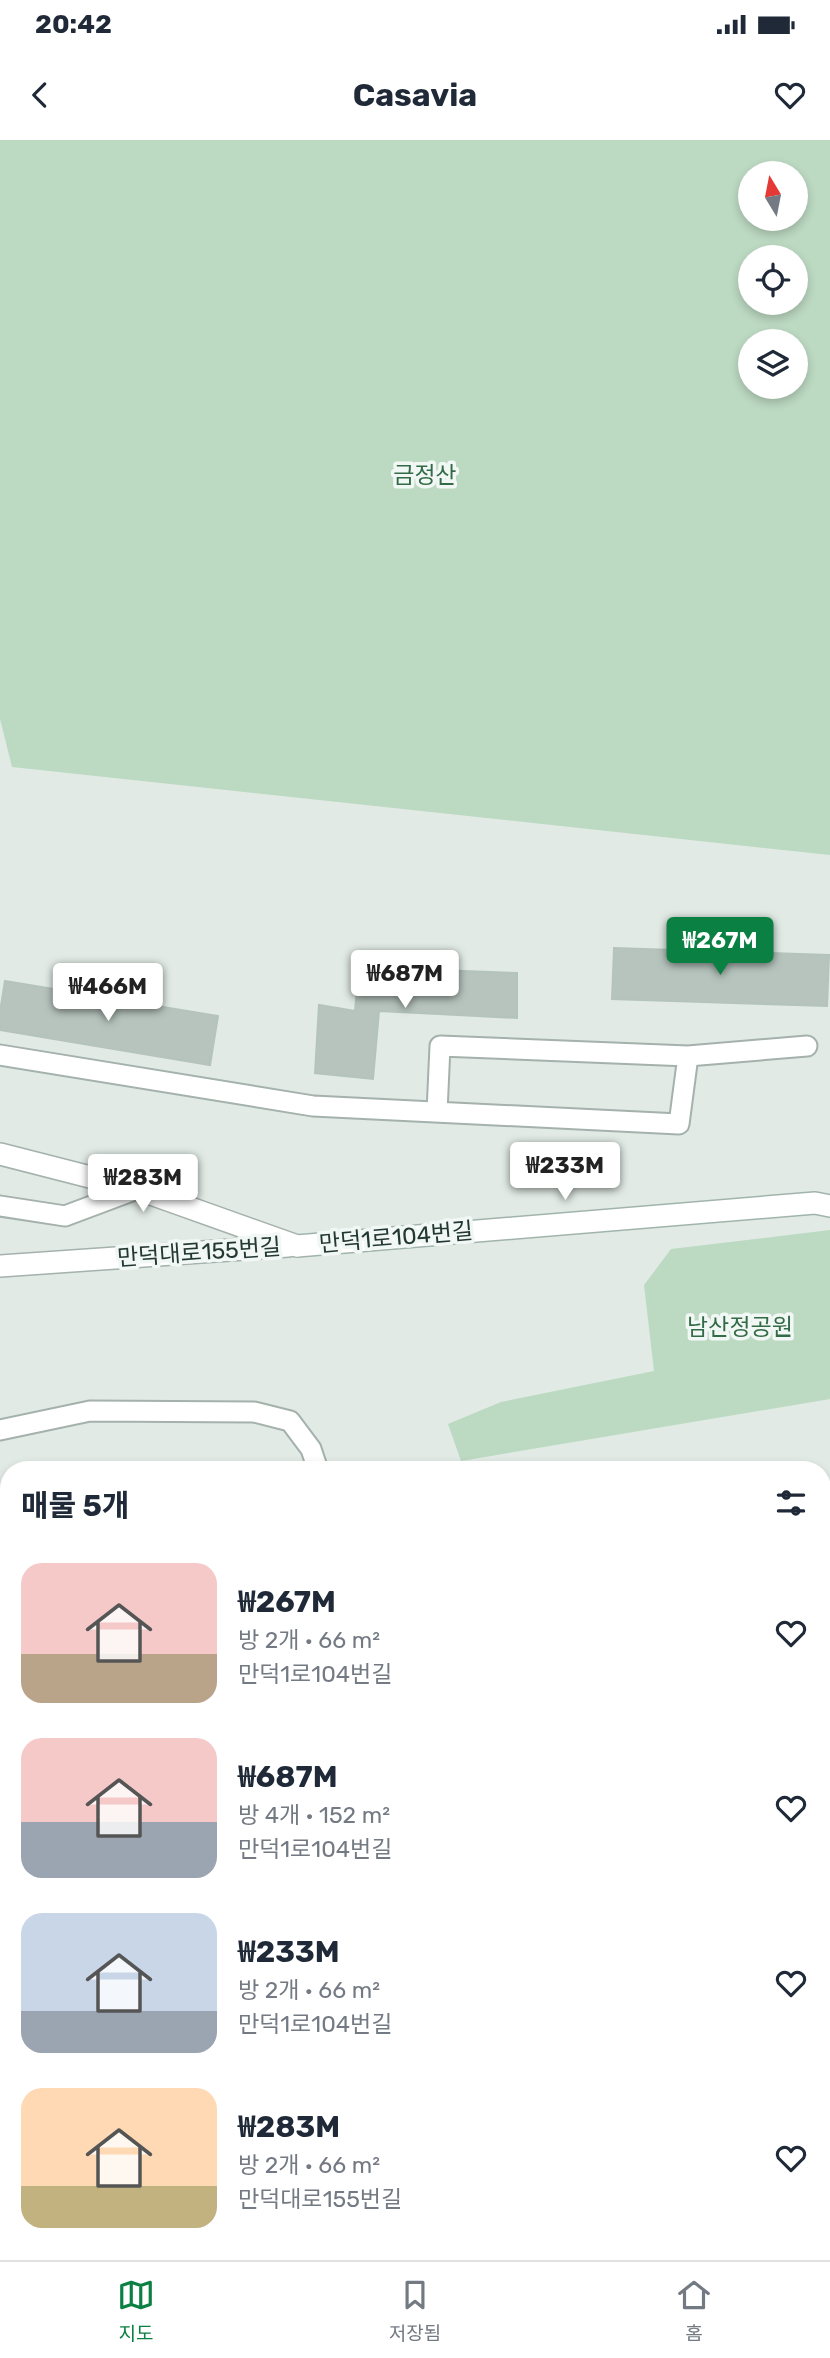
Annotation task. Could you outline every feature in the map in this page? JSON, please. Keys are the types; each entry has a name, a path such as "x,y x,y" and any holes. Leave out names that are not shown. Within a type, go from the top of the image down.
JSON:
{"street":[{"name":"만덕대로155번길","path":"0,1154 136,1189 297,1246"},
{"name":"만덕1로104번길","path":"297,1246 815,1203 830,1206"},
{"name":"만덕대로155번길","path":"0,1266 297,1246"}],"lane":[{"path":"437,1112 440,1046 688,1056 807,1046"},
{"path":"0,1055 313,1106 679,1124 688,1056"},
{"path":"0,1206 65,1216 136,1189"},
{"path":"0,1430 90,1411 254,1412 290,1421 311,1449 315,1461"}],"green space":[{"name":"금정산","path":"0,140 830,140 830,855 12,767 0,719"},
{"name":"남산정공원","path":"830,1230 830,1399 461,1461 448,1424 501,1402 654,1371 644,1285 671,1249"}],"building":[{"path":"614,948 829,955 827,1006 612,999"},
{"path":"359,967 517,973 517,1018 379,1011 373,1079 315,1073 319,1005 355,1011"},
{"path":"5,981 218,1016 210,1065 0,1030"}]}
